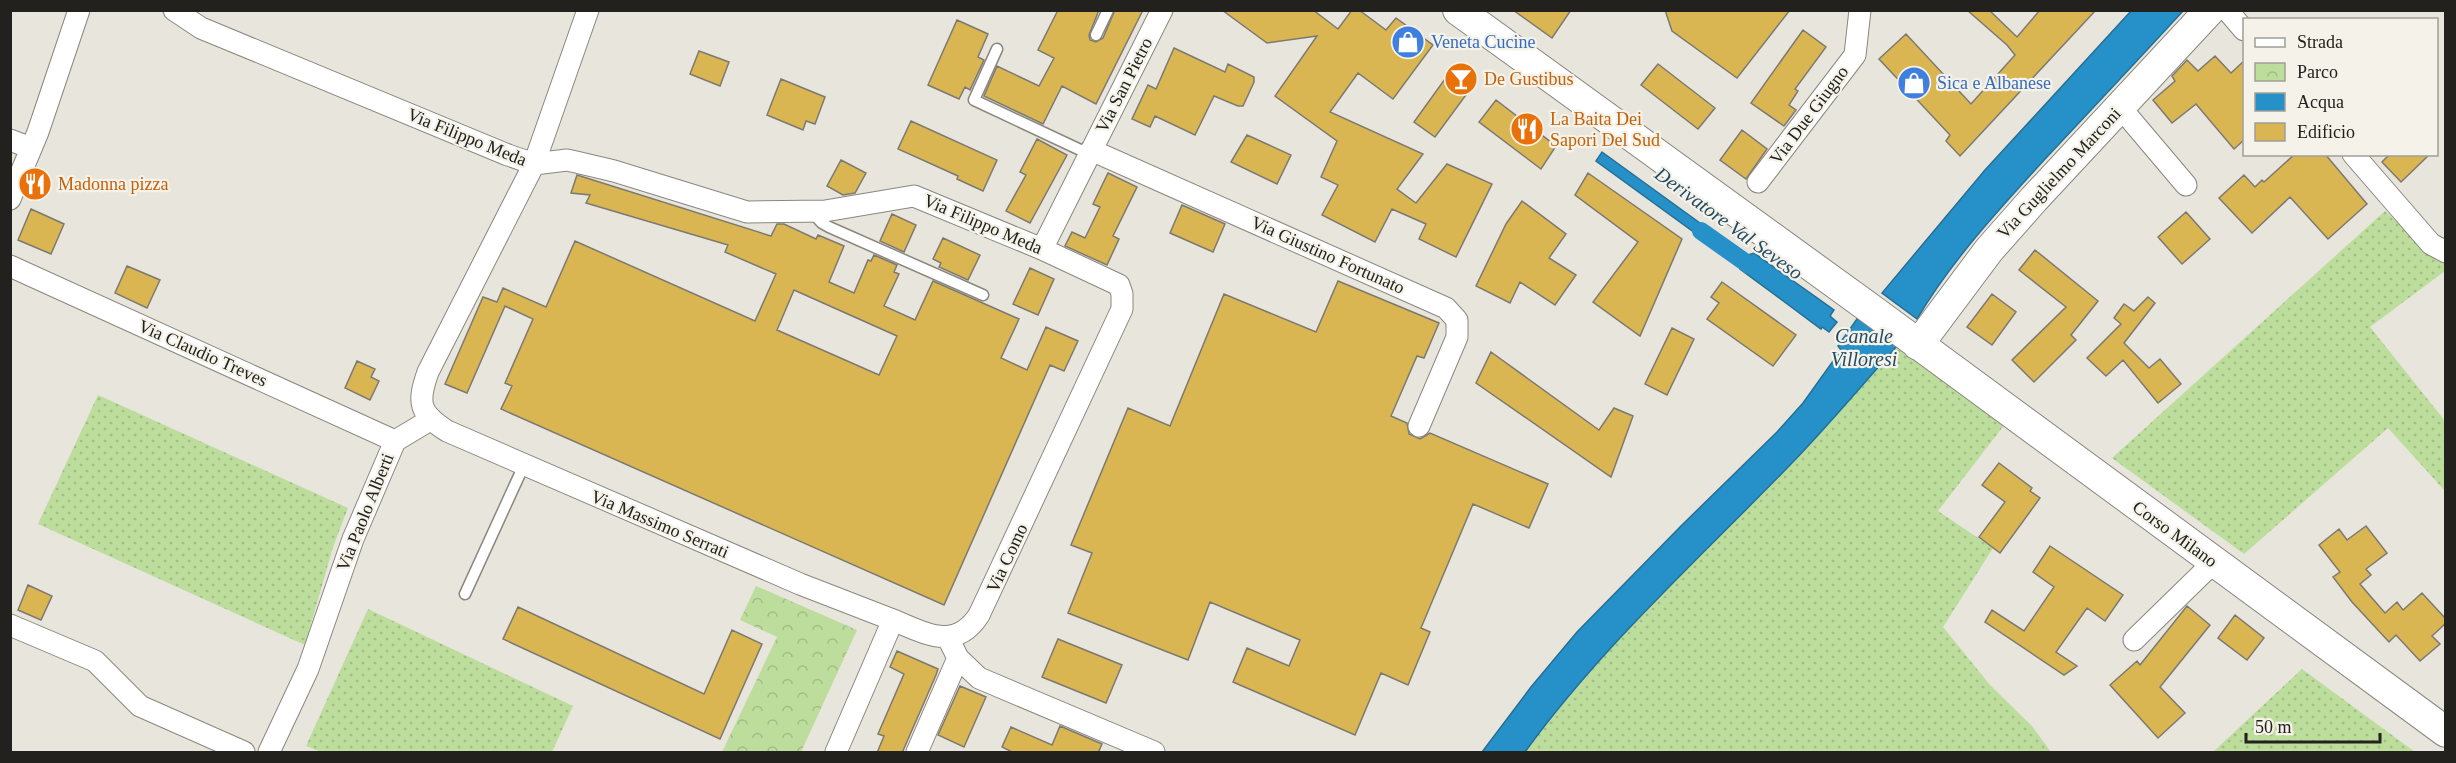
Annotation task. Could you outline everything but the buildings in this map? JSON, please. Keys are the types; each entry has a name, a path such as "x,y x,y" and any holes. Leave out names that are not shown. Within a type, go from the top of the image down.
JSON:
{"main road":[{"name":"Corso Milano","path":"1458,10 1863,304 2445,732"},
{"name":"Via Guglielmo Marconi","path":"1912,340 1989,250 2210,10"}],"street":[{"path":"10,199 31,148 79,10"},
{"name":"Via Filippo Meda","path":"174,10 201,28 534,164 567,160 576,162 614,171 747,212 811,211 914,196 1114,281"},
{"path":"429,420 422,406 421,395 428,372 534,164 588,10"},
{"name":"Via Due Giugno","path":"1758,182 1855,55 1860,10"},
{"path":"2227,10 2243,29"},
{"name":"Via San Pietro","path":"1042,249 1157,12"},
{"path":"2120,107 2186,185"},
{"path":"10,140 31,148"},
{"name":"Via Giustino Fortunato","path":"1090,152 1446,308 1457,320 1457,338 1419,426"},
{"path":"2355,156 2431,244 2445,252"},
{"name":"Via Claudio Treves","path":"10,266 395,441"},
{"name":"Via Como","path":"948,638 969,628 984,608 1122,309 1122,289 1114,281"},
{"name":"Via Paolo Alberti","path":"269,753 308,669 353,539 395,441 429,420"},
{"name":"Via Massimo Serrati","path":"429,420 447,431 800,584 893,620"},
{"path":"2134,640 2214,562"},
{"path":"836,753 893,620 927,634 948,638 958,658 972,674 989,684 1155,753"},
{"path":"10,625 95,661 140,706 244,753"},
{"path":"917,753 958,658"}],"lane":[{"path":"1096,35 1108,10"},
{"name":"Via San Pietro","path":"997,49 974,100 1090,152"},
{"path":"811,211 829,227 983,295"},
{"path":"465,594 524,465"}],"green space":[{"path":"2385,211 2445,265 2445,271 2370,327 2445,421 2445,491 2388,428 2244,554 2112,458"},
{"path":"1898,345 2005,424 1938,511 1993,548 1943,627 1990,685 2032,726 2051,752 1525,752 1555,713 1619,639 1805,450"},
{"path":"98,395 348,508 333,547 305,645 38,524"},
{"path":"756,586 857,630 801,752 722,752 777,637 740,620"},
{"path":"368,609 573,706 552,752 321,752 306,746"},
{"path":"2302,669 2415,752 2213,752"}],"water":[{"name":"Canale Villoresi","path":"2131,11 2183,11 1994,215 1945,276 1917,319 1882,293 1985,170"},
{"path":"1602,152 1722,239 1719,247 1704,236 1702,238 1596,161"},
{"path":"1736,249 1745,256 1754,253 1834,310 1830,316 1837,322 1829,332 1822,327 1821,329 1740,269 1740,263 1729,255"},
{"name":"Canale Villoresi","path":"1859,316 1898,345 1805,450 1619,639 1555,713 1525,752 1482,752 1531,687 1577,632 1777,432 1803,403 1841,350 1838,346"}],"waterway":[{"name":"Derivatore Val Seveso","path":"1701,231 1749,265"}],"place":[{"name":"Veneta Cucine","path":"1408,42"},
{"name":"De Gustibus","path":"1461,79"},
{"name":"Sica e Albanese","path":"1914,83"},
{"name":"La Baita Dei Sapori Del Sud","path":"1527,129"},
{"name":"Madonna pizza","path":"35,184"}]}
